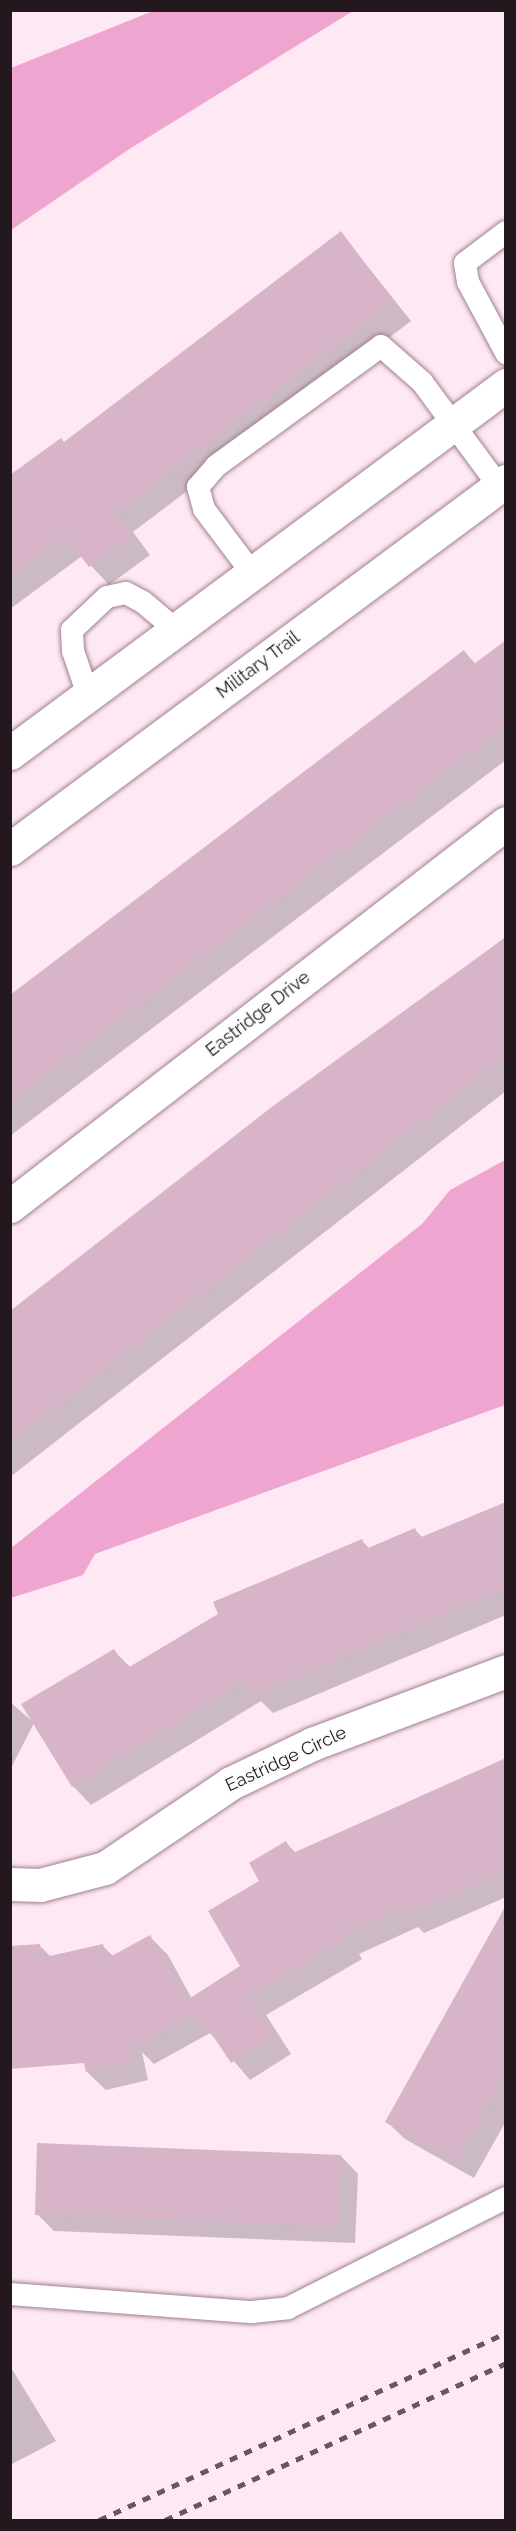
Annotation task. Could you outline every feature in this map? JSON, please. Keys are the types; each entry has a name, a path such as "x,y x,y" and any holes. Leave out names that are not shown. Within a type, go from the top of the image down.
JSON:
{"street":[{"path":"10,753 506,385"},
{"name":"Military Trail","path":"10,849 502,483"},
{"name":"Eastridge Drive","path":"10,1206 506,823"},
{"name":"Eastridge Circle","path":"10,1884 40,1885 105,1868 231,1783 312,1744 506,1671"}],"lane":[{"path":"506,232 465,263 468,282 506,353"},
{"path":"252,573 204,509 198,487 216,466 381,346 422,382 502,483"},
{"path":"88,695 73,651 72,630 107,597 126,593 143,602 176,630"},
{"path":"10,2294 252,2312 288,2308 506,2198"}],"shaded area":[{"path":"153,11 353,11 131,148 11,230 11,68"},
{"path":"505,1160 505,1405 95,1554 83,1575 11,1598 11,1548 422,1224 450,1190"}],"building":[{"path":"341,231 393,301 116,513 132,535 89,567 65,536 10,576 10,475 61,438 64,442"},
{"path":"506,640 506,726 10,1102 10,995 464,650 474,664"},
{"path":"506,937 506,1056 10,1443 10,1311 273,1106"},
{"path":"506,1502 506,1588 253,1696 246,1680 72,1787 21,1704 114,1649 126,1669 218,1614 213,1602 362,1539 366,1549 415,1528 419,1538"},
{"path":"506,1758 506,1871 404,1916 401,1908 341,1935 344,1940 248,1996 274,2035 231,2063 204,2022 199,2024 193,2014 128,2050 131,2061 86,2072 84,2063 10,2069 10,1946 40,1944 41,1958 103,1944 106,1959 150,1935 187,2000 240,1966 208,1911 259,1881 249,1863 286,1841 293,1853"},
{"path":"506,1905 506,2073 456,2162 385,2122"},
{"path":"37,2143 341,2155 339,2226 35,2215"}],"railway":[{"path":"99,2520 506,2333"},
{"path":"165,2520 506,2363"}]}
